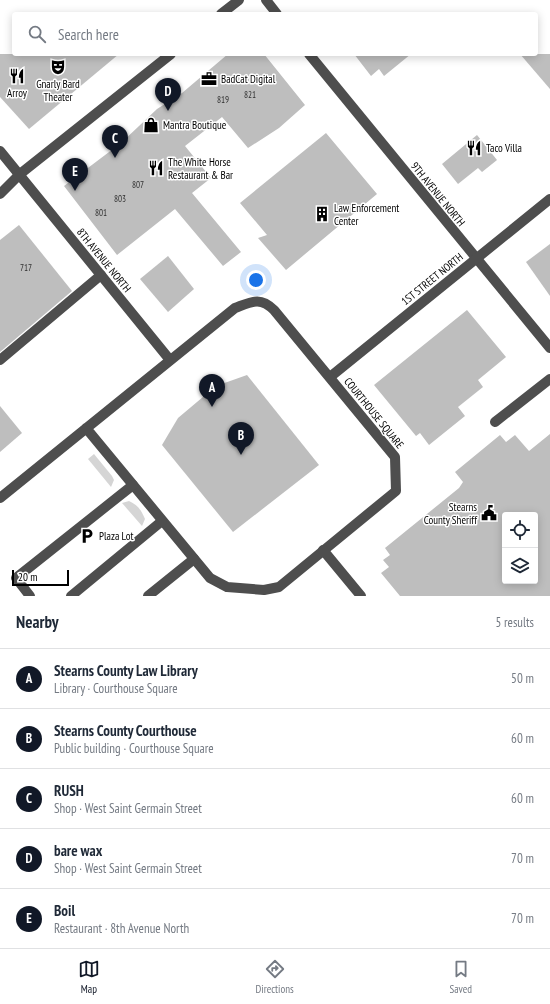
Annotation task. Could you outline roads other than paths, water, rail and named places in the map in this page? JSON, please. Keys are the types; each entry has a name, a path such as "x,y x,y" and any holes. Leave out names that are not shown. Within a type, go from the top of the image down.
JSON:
{"street":[{"path":"224,12 239,0"},
{"path":"266,0 275,12"},
{"path":"0,194 20,174 168,56"},
{"name":"9TH AVENUE NORTH","path":"311,56 550,348"},
{"name":"8TH AVENUE NORTH","path":"0,151 170,360"},
{"name":"1ST STREET NORTH","path":"330,377 550,199"},
{"path":"0,360 101,275"},
{"name":"COURTHOUSE SQUARE","path":"0,498 86,428 234,308 256,301 268,303 395,457 396,491 279,587 264,590 227,587 210,578 194,560 86,428"},
{"path":"495,422 550,379"},
{"path":"30,596 16,578 133,485"},
{"path":"71,596 162,521"},
{"path":"323,550 361,596"},
{"path":"148,596 194,560"}],"place":[{"name":"Gnarly Bard Theater","path":"58,67"},
{"name":"Arroy","path":"17,76"},
{"name":"BadCat Digital","path":"209,79"},
{"name":"bare wax","path":"168,111"},
{"name":"Mantra Boutique","path":"151,125"},
{"name":"Taco Villa","path":"474,148"},
{"name":"RUSH","path":"115,158"},
{"name":"The White Horse Restaurant & Bar","path":"156,168"},
{"name":"Boil","path":"75,191"},
{"name":"Law Enforcement Center","path":"322,214"},
{"name":"Stearns County Law Library","path":"212,407"},
{"name":"Stearns County Courthouse","path":"241,455"},
{"name":"Stearns County Sheriff","path":"489,513"},
{"name":"Plaza Lot","path":"87,536"}]}
